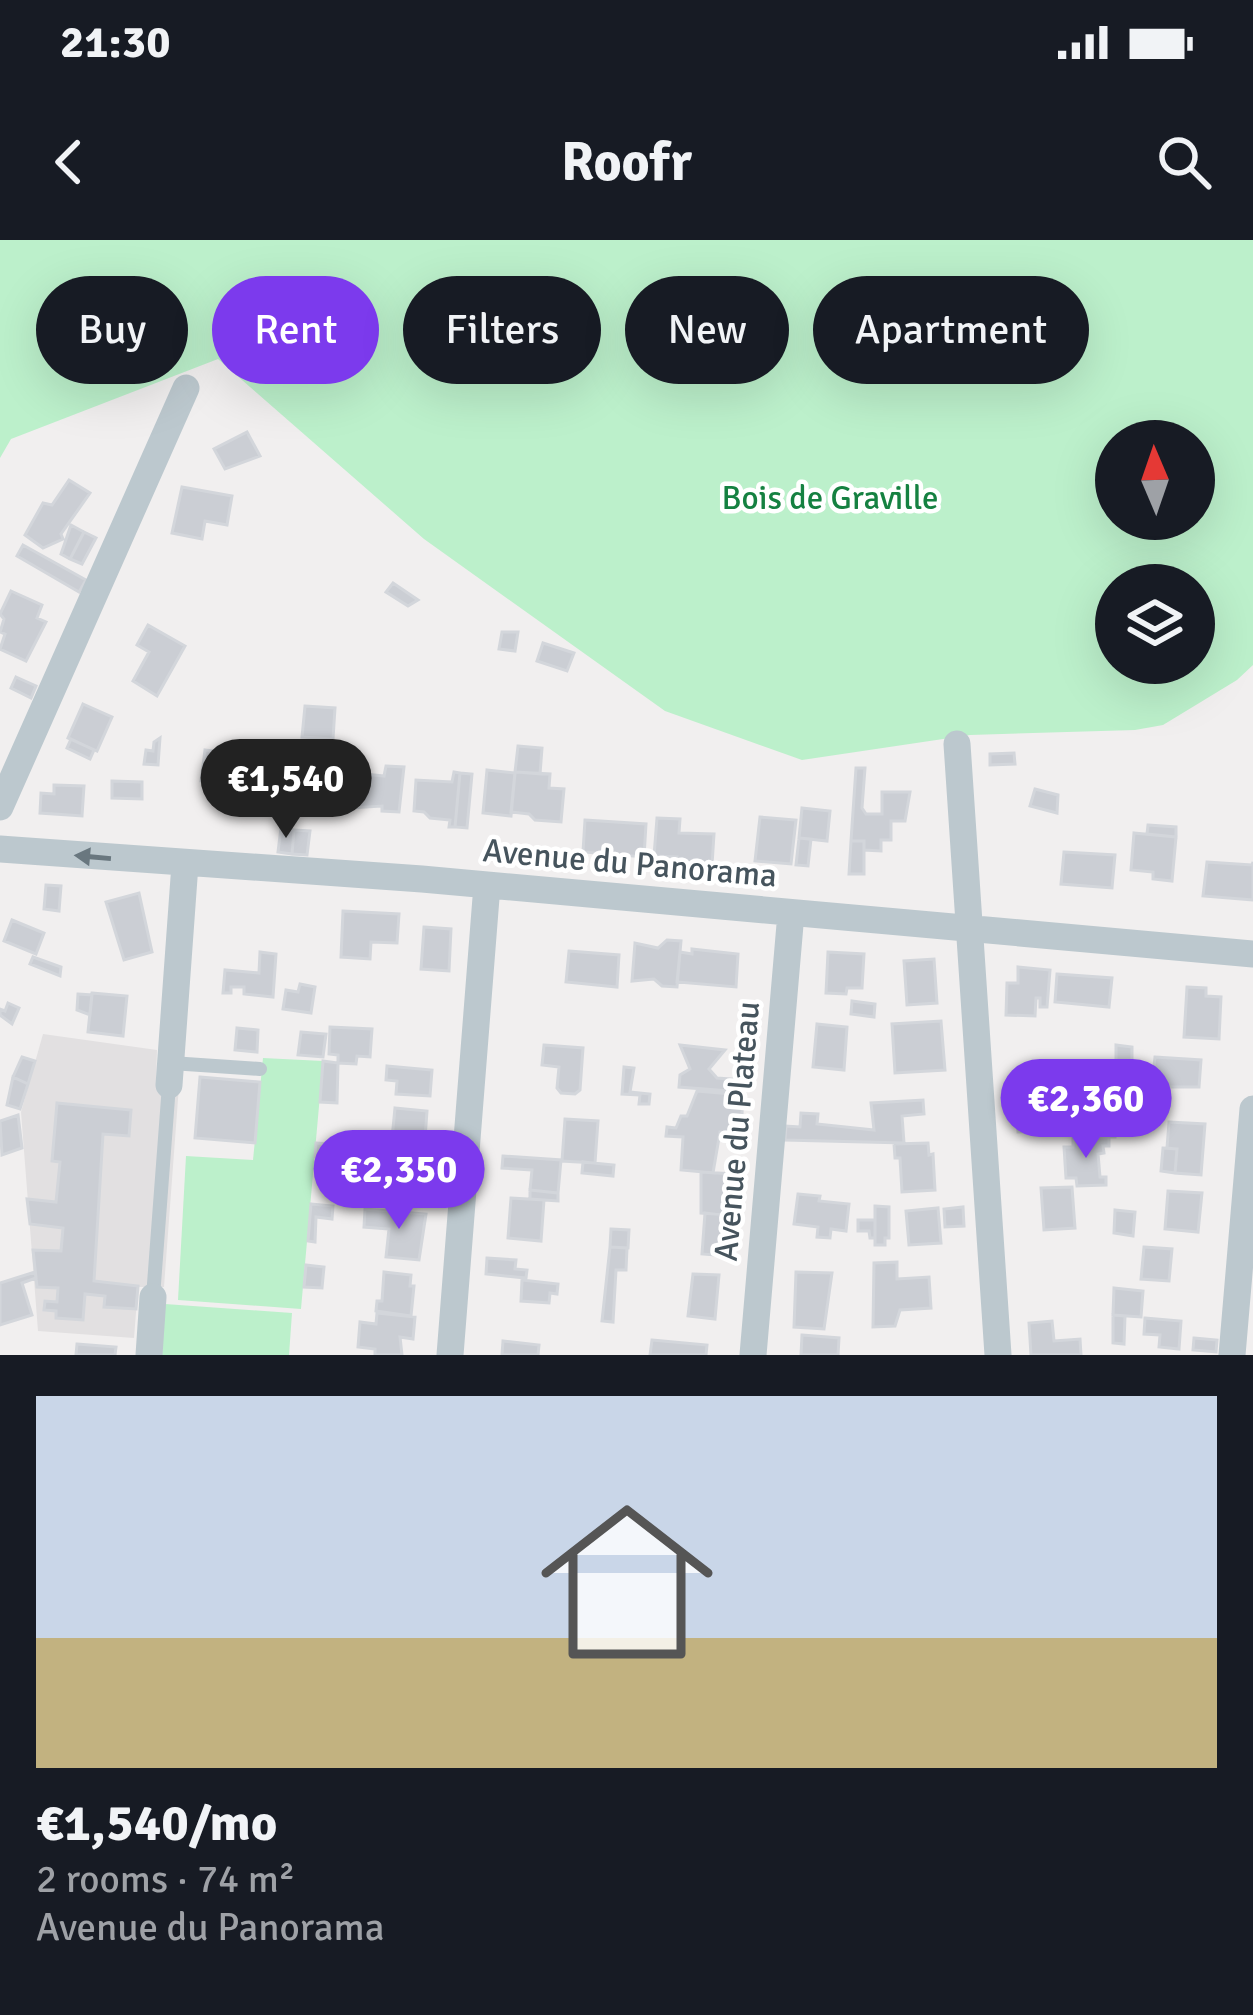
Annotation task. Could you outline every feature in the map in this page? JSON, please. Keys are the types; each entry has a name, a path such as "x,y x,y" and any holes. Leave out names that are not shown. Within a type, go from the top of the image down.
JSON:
{"street":[{"path":"0,807 186,388"},
{"path":"957,744 998,1355"},
{"name":"Avenue du Panorama","path":"0,849 487,885 1253,954"},
{"path":"170,1074 185,864"},
{"path":"450,1355 487,885"},
{"name":"Avenue du Plateau","path":"753,1355 791,913"},
{"path":"1232,1355 1253,1109"},
{"path":"148,1355 153,1297"}],"lane":[{"path":"153,1297 170,1074 260,1069"}],"shaded area":[{"path":"43,1034 157,1050 156,1083 179,1086 164,1287 138,1287 134,1338 38,1331 21,1112"}],"green space":[{"name":"Bois de Graville","path":"0,240 1253,240 1253,665 1237,680 1163,725 970,735 802,760 665,711 424,539 247,384 379,384 379,276 212,276 212,361 188,371 188,276 36,276 36,384 153,384 11,439 0,458"},
{"path":"263,1058 323,1061 301,1309 178,1300 186,1156 253,1160"},
{"path":"165,1304 292,1313 289,1355 162,1355"}],"building":[{"path":"247,432 260,456 225,469 214,449"},
{"path":"69,480 90,493 61,534 63,539 43,548 25,535 43,503 52,505"},
{"path":"182,487 232,496 227,525 205,521 202,539 172,533"},
{"path":"71,525 84,532 70,559 61,554"},
{"path":"84,532 96,538 82,564 70,559"},
{"path":"23,545 86,580 79,592 17,556"},
{"path":"393,583 418,600 408,606 386,592"},
{"path":"11,591 42,605 37,618 46,622 26,661 0,649 5,634 0,632 4,619 0,614"},
{"path":"148,625 185,646 157,696 133,681 149,652 137,645"},
{"path":"502,632 518,632 515,651 499,649"},
{"path":"543,643 574,653 567,671 537,661"},
{"path":"16,677 36,686 31,698 11,688"},
{"path":"83,704 112,717 97,751 68,738"},
{"path":"305,706 335,708 333,739 302,737"},
{"path":"160,738 158,765 144,764 146,750 153,751"},
{"path":"71,739 94,750 90,759 67,748"},
{"path":"518,746 542,748 540,774 515,772"},
{"path":"205,750 258,756 253,792 201,781"},
{"path":"1014,753 1015,764 990,765 990,754"},
{"path":"386,766 404,767 399,812 382,811 382,806 351,808 354,773 384,776"},
{"path":"856,768 865,768 862,808 866,814 882,814 882,792 910,792 905,821 891,821 891,840 881,840 881,851 864,850 864,841 851,841"},
{"path":"487,770 515,773 511,816 483,813"},
{"path":"454,772 460,773 455,827 449,827 450,820 414,811 416,780 452,782"},
{"path":"515,772 550,774 549,788 564,789 561,822 511,812"},
{"path":"460,773 472,774 467,828 455,827"},
{"path":"277,777 294,778 291,815 264,813 265,800 280,801"},
{"path":"112,781 142,782 142,799 112,798"},
{"path":"54,785 84,786 82,816 40,813 41,793 54,794"},
{"path":"1035,789 1058,795 1057,813 1030,806"},
{"path":"802,808 830,811 827,841 799,838"},
{"path":"760,817 796,820 791,864 755,861"},
{"path":"657,818 680,819 679,833 714,834 712,865 677,864 677,857 654,856"},
{"path":"585,820 646,824 644,857 583,852"},
{"path":"1148,825 1176,827 1176,837 1147,834"},
{"path":"281,828 294,830 292,854 278,852"},
{"path":"294,830 310,831 307,855 292,854"},
{"path":"1134,833 1176,837 1172,881 1153,879 1153,872 1131,870"},
{"path":"799,838 811,839 808,866 796,865"},
{"path":"851,841 864,841 864,874 849,874"},
{"path":"1064,852 1115,855 1112,888 1061,884"},
{"path":"1207,862 1253,862 1253,900 1203,896"},
{"path":"46,885 61,886 59,911 44,909"},
{"path":"139,893 152,952 124,960 106,902"},
{"path":"343,911 399,914 397,943 371,942 370,959 341,957"},
{"path":"12,920 44,933 36,954 4,941"},
{"path":"424,927 451,929 449,971 421,969"},
{"path":"667,940 681,941 677,987 662,986 654,979 632,981 635,943 658,948"},
{"path":"692,949 738,954 736,987 677,982 680,952 692,954"},
{"path":"569,951 619,955 617,987 566,982"},
{"path":"260,952 276,954 273,997 244,994 244,987 223,993 225,970 259,973"},
{"path":"828,952 864,954 862,988 847,988 846,994 826,993"},
{"path":"33,957 61,967 60,976 30,964"},
{"path":"934,959 937,1003 907,1005 904,961"},
{"path":"1018,967 1050,970 1047,1007 1040,1007 1040,998 1036,998 1035,1016 1006,1015 1007,983 1018,983"},
{"path":"1057,974 1112,978 1109,1007 1055,1002"},
{"path":"300,984 315,987 311,1013 283,1009 286,990 298,992"},
{"path":"1187,987 1206,988 1206,996 1221,997 1219,1039 1184,1037"},
{"path":"92,993 127,996 123,1036 88,1032"},
{"path":"78,994 92,995 90,1015 77,1010"},
{"path":"852,1001 875,1004 874,1017 851,1014"},
{"path":"8,1003 19,1008 12,1024 0,1015"},
{"path":"941,1021 945,1070 895,1073 892,1024"},
{"path":"817,1024 847,1027 844,1070 813,1067"},
{"path":"330,1027 372,1029 370,1057 357,1056 356,1064 338,1063 338,1055 329,1054"},
{"path":"237,1028 258,1030 257,1052 235,1050"},
{"path":"301,1032 326,1034 323,1057 298,1055"},
{"path":"544,1045 583,1048 580,1090 575,1094 557,1088 559,1067 542,1065"},
{"path":"680,1045 725,1050 709,1069 717,1078 743,1080 742,1092 679,1087 680,1075 690,1069"},
{"path":"1116,1045 1132,1047 1132,1064 1116,1063"},
{"path":"22,1057 35,1061 28,1084 13,1077"},
{"path":"1155,1057 1201,1060 1199,1087 1152,1087 1153,1078 1141,1077 1142,1066 1154,1067"},
{"path":"323,1061 338,1063 337,1103 320,1102"},
{"path":"387,1066 432,1070 430,1096 396,1094 397,1081 386,1080"},
{"path":"624,1067 634,1068 630,1092 650,1094 649,1104 639,1104 640,1095 622,1094"},
{"path":"1044,1070 1045,1093 1016,1095 1016,1072"},
{"path":"13,1077 28,1084 20,1109 7,1105"},
{"path":"200,1077 260,1082 255,1143 195,1138"},
{"path":"1115,1090 1115,1137 1102,1137 1106,1091"},
{"path":"697,1091 743,1095 741,1133 720,1132 713,1173 681,1170 683,1137 666,1136 667,1127 676,1128 681,1116 687,1116"},
{"path":"1115,1095 1127,1097 1127,1122 1115,1122"},
{"path":"923,1100 924,1114 902,1116 904,1143 785,1140 786,1126 800,1127 801,1113 818,1114 817,1124 874,1130 871,1103"},
{"path":"1044,1100 1046,1131 1018,1132 1017,1101"},
{"path":"57,1103 131,1110 129,1136 103,1134 94,1281 138,1286 136,1309 104,1307 105,1296 85,1294 83,1320 56,1318 56,1311 44,1310 45,1301 57,1302 58,1288 37,1287 33,1250 61,1251 63,1228 30,1224 27,1199 56,1202 60,1162 52,1161"},
{"path":"395,1108 427,1111 424,1152 391,1149"},
{"path":"18,1115 22,1148 2,1155 0,1121"},
{"path":"565,1119 598,1121 595,1163 562,1161"},
{"path":"1169,1122 1205,1124 1201,1175 1175,1173 1177,1149 1167,1148"},
{"path":"1109,1137 1109,1146 1098,1154 1100,1177 1106,1177 1106,1185 1077,1186 1076,1178 1066,1178 1064,1147 1073,1147 1073,1139"},
{"path":"316,1143 372,1147 371,1162 315,1157"},
{"path":"928,1143 935,1190 902,1192 900,1158 895,1158 894,1144"},
{"path":"1163,1148 1177,1149 1175,1173 1161,1171"},
{"path":"503,1156 561,1160 558,1193 530,1190 532,1170 502,1168"},
{"path":"583,1162 614,1165 613,1176 582,1173"},
{"path":"333,1168 367,1177 365,1199 331,1197"},
{"path":"701,1172 733,1174 727,1202 731,1203 730,1215 701,1213"},
{"path":"1072,1187 1075,1228 1044,1230 1041,1188"},
{"path":"530,1190 558,1193 558,1201 530,1199"},
{"path":"1168,1191 1202,1193 1198,1232 1165,1229"},
{"path":"798,1194 849,1204 846,1231 831,1229 830,1238 817,1237 818,1227 794,1224"},
{"path":"511,1198 544,1200 541,1241 508,1238"},
{"path":"311,1204 333,1206 332,1219 316,1217 315,1242 308,1241"},
{"path":"875,1206 889,1207 885,1245 875,1245"},
{"path":"963,1207 964,1226 945,1227 944,1209"},
{"path":"938,1208 941,1243 909,1245 906,1211"},
{"path":"365,1209 426,1214 419,1260 386,1257 389,1229 364,1227"},
{"path":"1115,1210 1135,1212 1133,1236 1114,1233"},
{"path":"705,1213 729,1216 726,1256 702,1254"},
{"path":"858,1220 875,1220 875,1238 870,1238 869,1231 858,1231"},
{"path":"611,1229 629,1230 628,1248 610,1247"},
{"path":"610,1247 627,1248 626,1270 616,1270 613,1322 602,1321"},
{"path":"1144,1247 1172,1249 1169,1281 1141,1279"},
{"path":"487,1258 516,1260 515,1269 527,1270 526,1278 486,1274"},
{"path":"897,1262 897,1279 929,1277 931,1308 900,1310 895,1326 873,1327 874,1263"},
{"path":"306,1265 324,1267 322,1288 304,1287"},
{"path":"35,1272 36,1278 22,1283 32,1315 0,1325 0,1283"},
{"path":"384,1272 411,1275 411,1316 376,1311 377,1301 382,1301"},
{"path":"796,1272 832,1273 824,1329 794,1327"},
{"path":"693,1274 719,1275 715,1319 688,1316"},
{"path":"522,1280 558,1284 557,1294 550,1293 549,1303 521,1301"},
{"path":"1114,1288 1143,1291 1141,1317 1113,1315"},
{"path":"377,1313 415,1317 413,1339 400,1337 402,1355 375,1355 375,1349 358,1347 360,1322 376,1324"},
{"path":"1113,1315 1125,1316 1124,1344 1113,1343"},
{"path":"1145,1318 1181,1321 1179,1349 1159,1347 1160,1335 1144,1334"},
{"path":"1052,1321 1054,1341 1080,1339 1081,1355 1031,1355 1029,1323"},
{"path":"802,1335 839,1338 838,1355 801,1355"},
{"path":"1194,1338 1217,1340 1216,1352 1193,1350"},
{"path":"652,1340 707,1345 706,1355 650,1355"},
{"path":"503,1341 539,1345 538,1355 502,1355"},
{"path":"77,1344 116,1347 115,1355 76,1355"}]}
